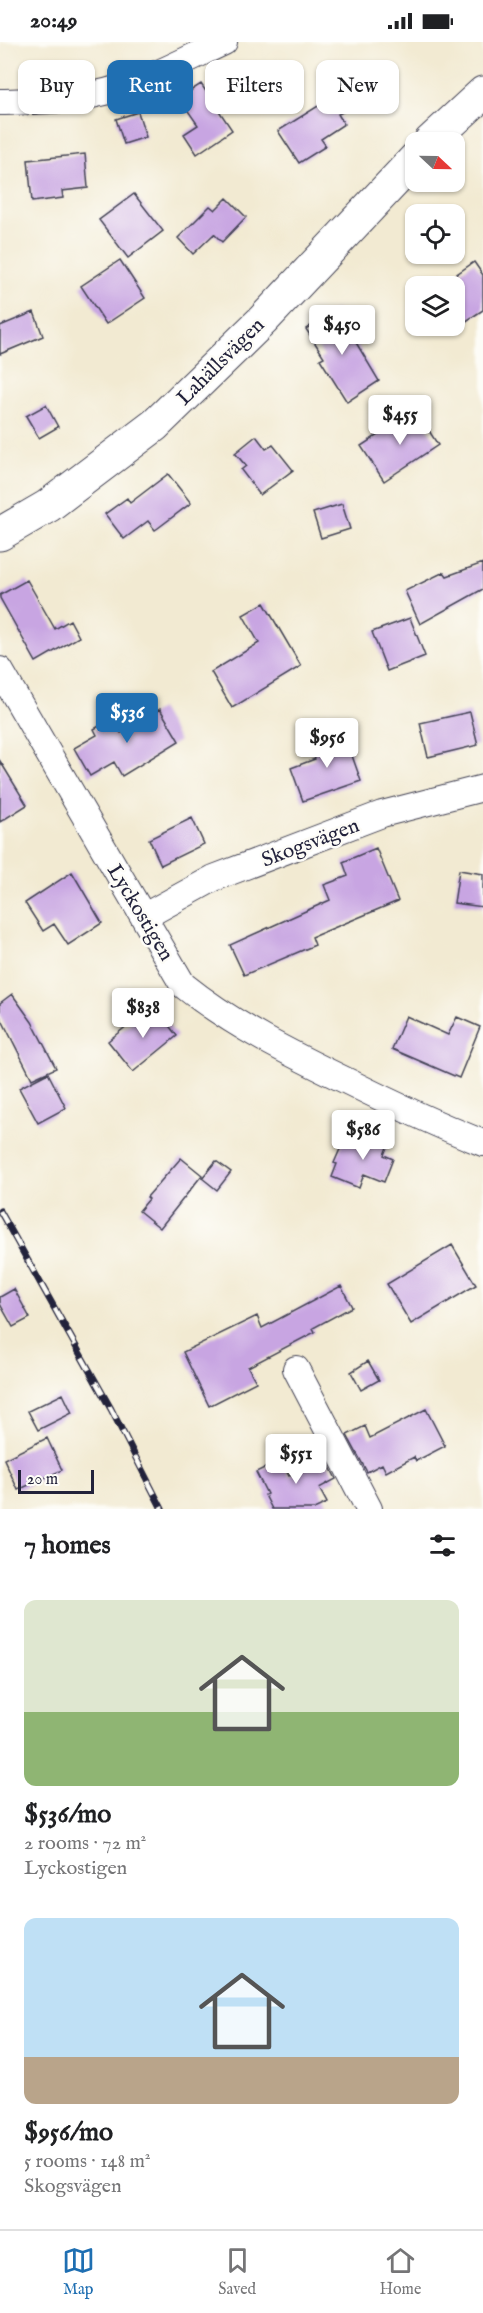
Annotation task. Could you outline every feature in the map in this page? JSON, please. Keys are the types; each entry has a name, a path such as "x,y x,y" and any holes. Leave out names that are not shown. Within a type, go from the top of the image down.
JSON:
{"street":[{"path":"0,102 36,101 104,92 159,73 224,42"},
{"path":"441,132 483,93"},
{"name":"Lahällsvägen","path":"0,534 48,506 155,425 262,320 405,170"},
{"name":"Lyckostigen","path":"0,670 183,985 213,1009 280,1049 436,1124 483,1143"},
{"name":"Skogsvägen","path":"144,916 214,878 382,814 483,788"},
{"path":"296,1369 369,1509"}],"building":[{"path":"201,84 205,90 205,114 221,114 232,130 197,154 184,134 198,125 190,114 193,114 193,89"},
{"path":"316,107 316,114 338,114 344,124 321,139 326,146 299,163 278,131"},
{"path":"139,114 146,137 124,144 116,119"},
{"path":"85,154 88,188 62,191 63,198 32,202 28,160"},
{"path":"134,194 163,231 128,258 99,220"},
{"path":"227,198 246,217 222,242 214,234 193,254 178,238 210,206 215,210"},
{"path":"120,260 145,298 106,324 81,286"},
{"path":"474,262 483,275 483,310 465,322 465,276 454,276"},
{"path":"336,309 379,381 347,402 320,359 324,357 306,329"},
{"path":"34,312 43,336 0,354 0,326"},
{"path":"46,405 58,427 39,438 26,416"},
{"path":"416,410 438,445 384,481 361,446"},
{"path":"256,436 266,449 273,445 293,470 260,495 241,470 246,466 235,453"},
{"path":"168,474 191,503 155,530 148,521 124,539 105,514 127,498 130,503"},
{"path":"342,504 350,529 321,538 313,513"},
{"path":"483,563 483,589 420,624 405,591 444,572 447,576"},
{"path":"27,580 55,629 70,620 79,637 36,662 0,598 0,595"},
{"path":"264,603 301,666 232,708 211,672 259,643 243,615"},
{"path":"410,618 425,656 387,671 372,632"},
{"path":"160,709 179,741 122,776 114,762 90,776 74,748 97,735 94,729 113,718 121,733"},
{"path":"470,712 478,745 428,757 420,723"},
{"path":"344,733 361,781 303,801 291,768 315,759 310,745"},
{"path":"0,761 27,805 0,822"},
{"path":"192,818 204,844 161,865 149,839"},
{"path":"376,848 398,901 312,937 315,945 244,975 230,945 330,900 324,885 348,876 343,862"},
{"path":"459,870 483,874 483,907 454,903"},
{"path":"72,872 102,923 68,945 54,924 43,931 25,903"},
{"path":"12,994 32,1022 56,1068 32,1079 0,1016 0,1003"},
{"path":"153,1005 177,1036 133,1072 108,1041"},
{"path":"406,1016 448,1035 457,1017 480,1027 459,1078 392,1049"},
{"path":"48,1073 66,1108 38,1123 19,1088"},
{"path":"363,1132 389,1142 384,1155 393,1159 384,1182 364,1174 359,1188 332,1177 337,1164 334,1163 344,1140 357,1146"},
{"path":"181,1158 202,1175 160,1228 139,1211 149,1199 147,1197"},
{"path":"216,1161 231,1172 217,1190 202,1178"},
{"path":"452,1245 476,1285 411,1324 387,1284"},
{"path":"341,1286 352,1307 313,1328 315,1332 248,1367 256,1382 209,1406 183,1352 257,1316 262,1328"},
{"path":"14,1289 30,1318 13,1327 0,1304 0,1297"},
{"path":"368,1361 379,1380 361,1390 351,1372"},
{"path":"63,1394 72,1413 38,1430 28,1411"},
{"path":"426,1409 445,1446 416,1461 414,1457 386,1472 382,1464 367,1472 347,1435 365,1426 370,1438"},
{"path":"47,1438 62,1470 18,1490 4,1459"},
{"path":"325,1457 336,1479 319,1488 327,1503 314,1509 272,1509 256,1472 281,1460 289,1476"}],"railway":[{"path":"0,1211 111,1409 162,1509"}]}
